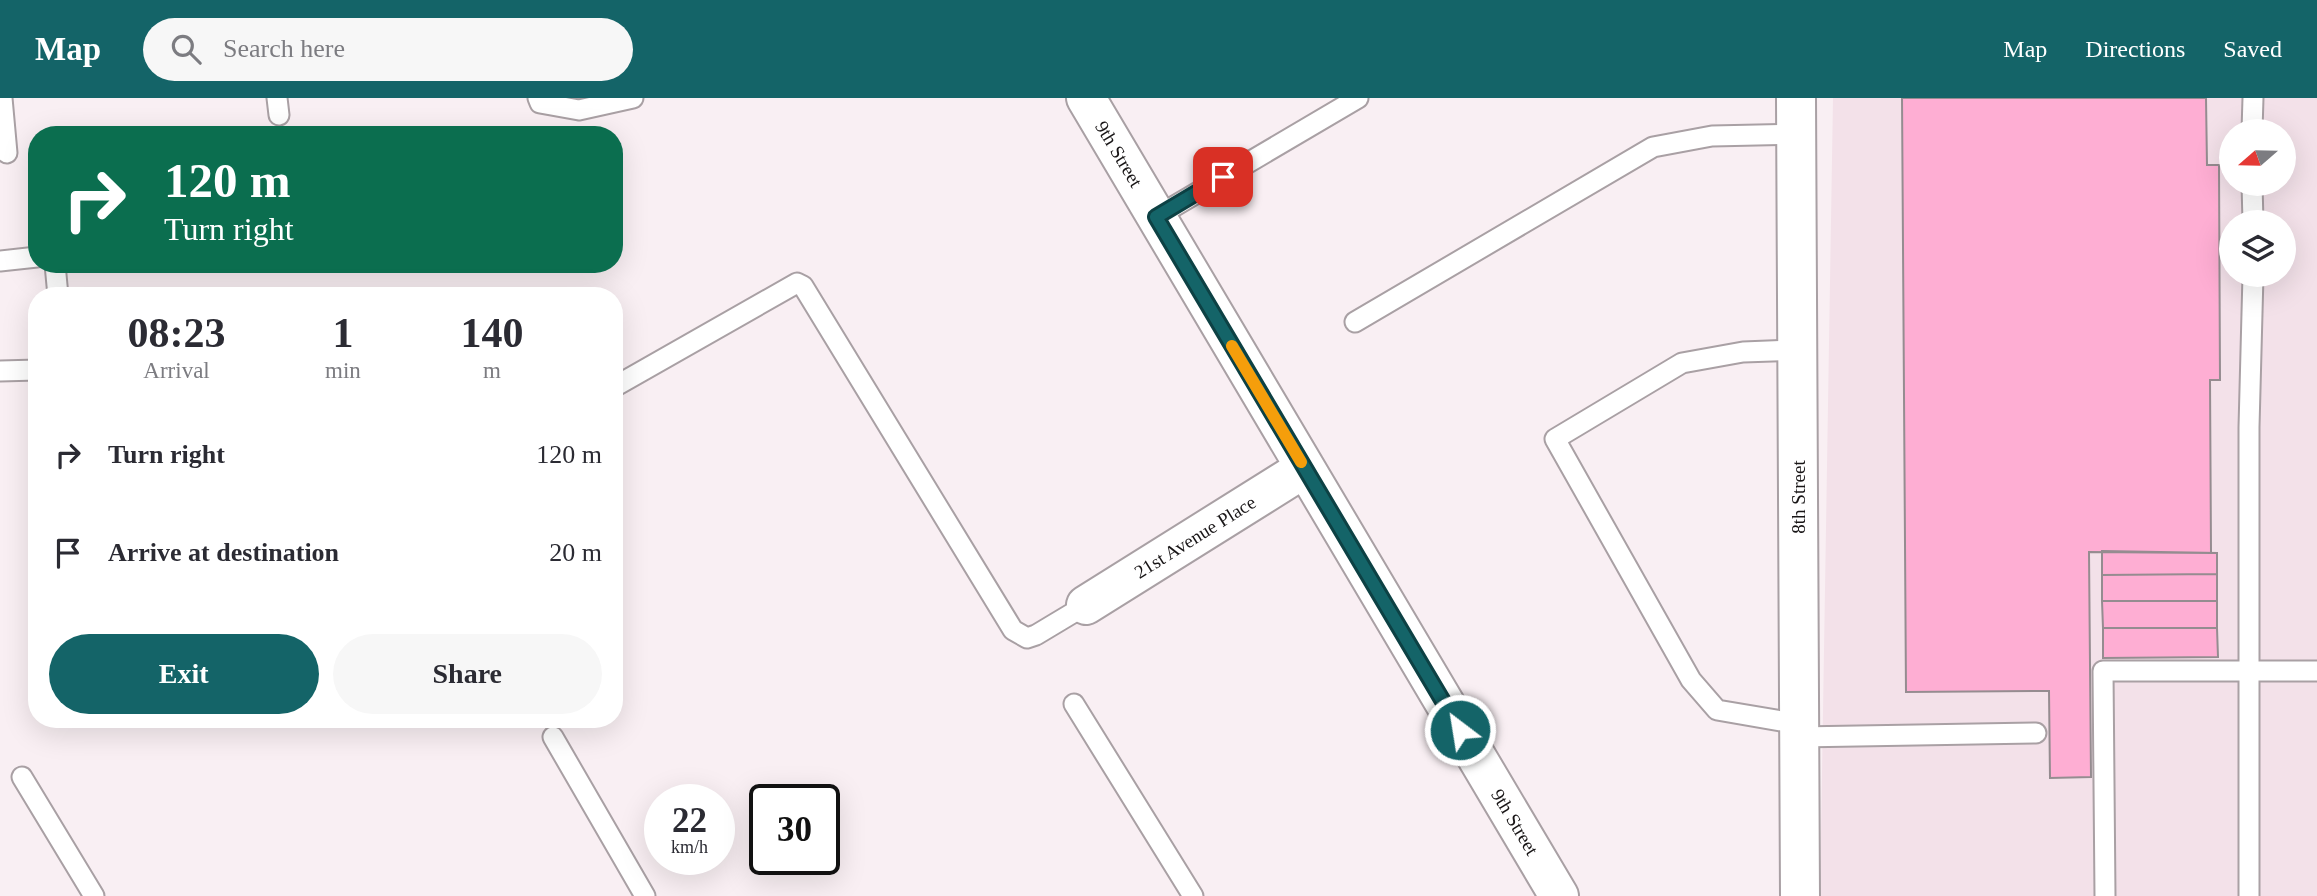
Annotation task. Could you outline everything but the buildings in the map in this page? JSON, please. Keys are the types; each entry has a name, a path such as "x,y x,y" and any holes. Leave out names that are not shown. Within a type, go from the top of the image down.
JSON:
{"street":[{"name":"9th Street","path":"1086,98 1559,896"},
{"name":"8th Street","path":"1796,116 1800,896"},
{"name":"21st Avenue Place","path":"1086,605 1305,468"}],"lane":[{"path":"2,98 7,153"},
{"path":"538,98 540,103 579,110 633,98"},
{"path":"1156,217 1358,98"},
{"path":"2252,119 2253,98"},
{"path":"1356,321 1653,147 1796,116"},
{"path":"0,261 28,258"},
{"path":"623,382 791,285 803,286 1013,630 1027,638 1036,635 1086,605"},
{"path":"2249,896 2249,426 2253,287"},
{"path":"1797,350 1743,352 1682,363 1555,439 1691,680 1717,710 1799,730 2036,733"},
{"path":"0,371 28,370"},
{"path":"2105,896 2103,671 2317,670"},
{"path":"1074,704 1193,896"},
{"path":"553,737 645,896"},
{"path":"22,778 94,896"}],"shaded area":[{"path":"1833,98 2317,98 2317,896 1820,896"}],"slow traffic":[{"path":"1232,346 1301,462"}],"route":[{"path":"1223,177 1156,217 1460,730"}]}
